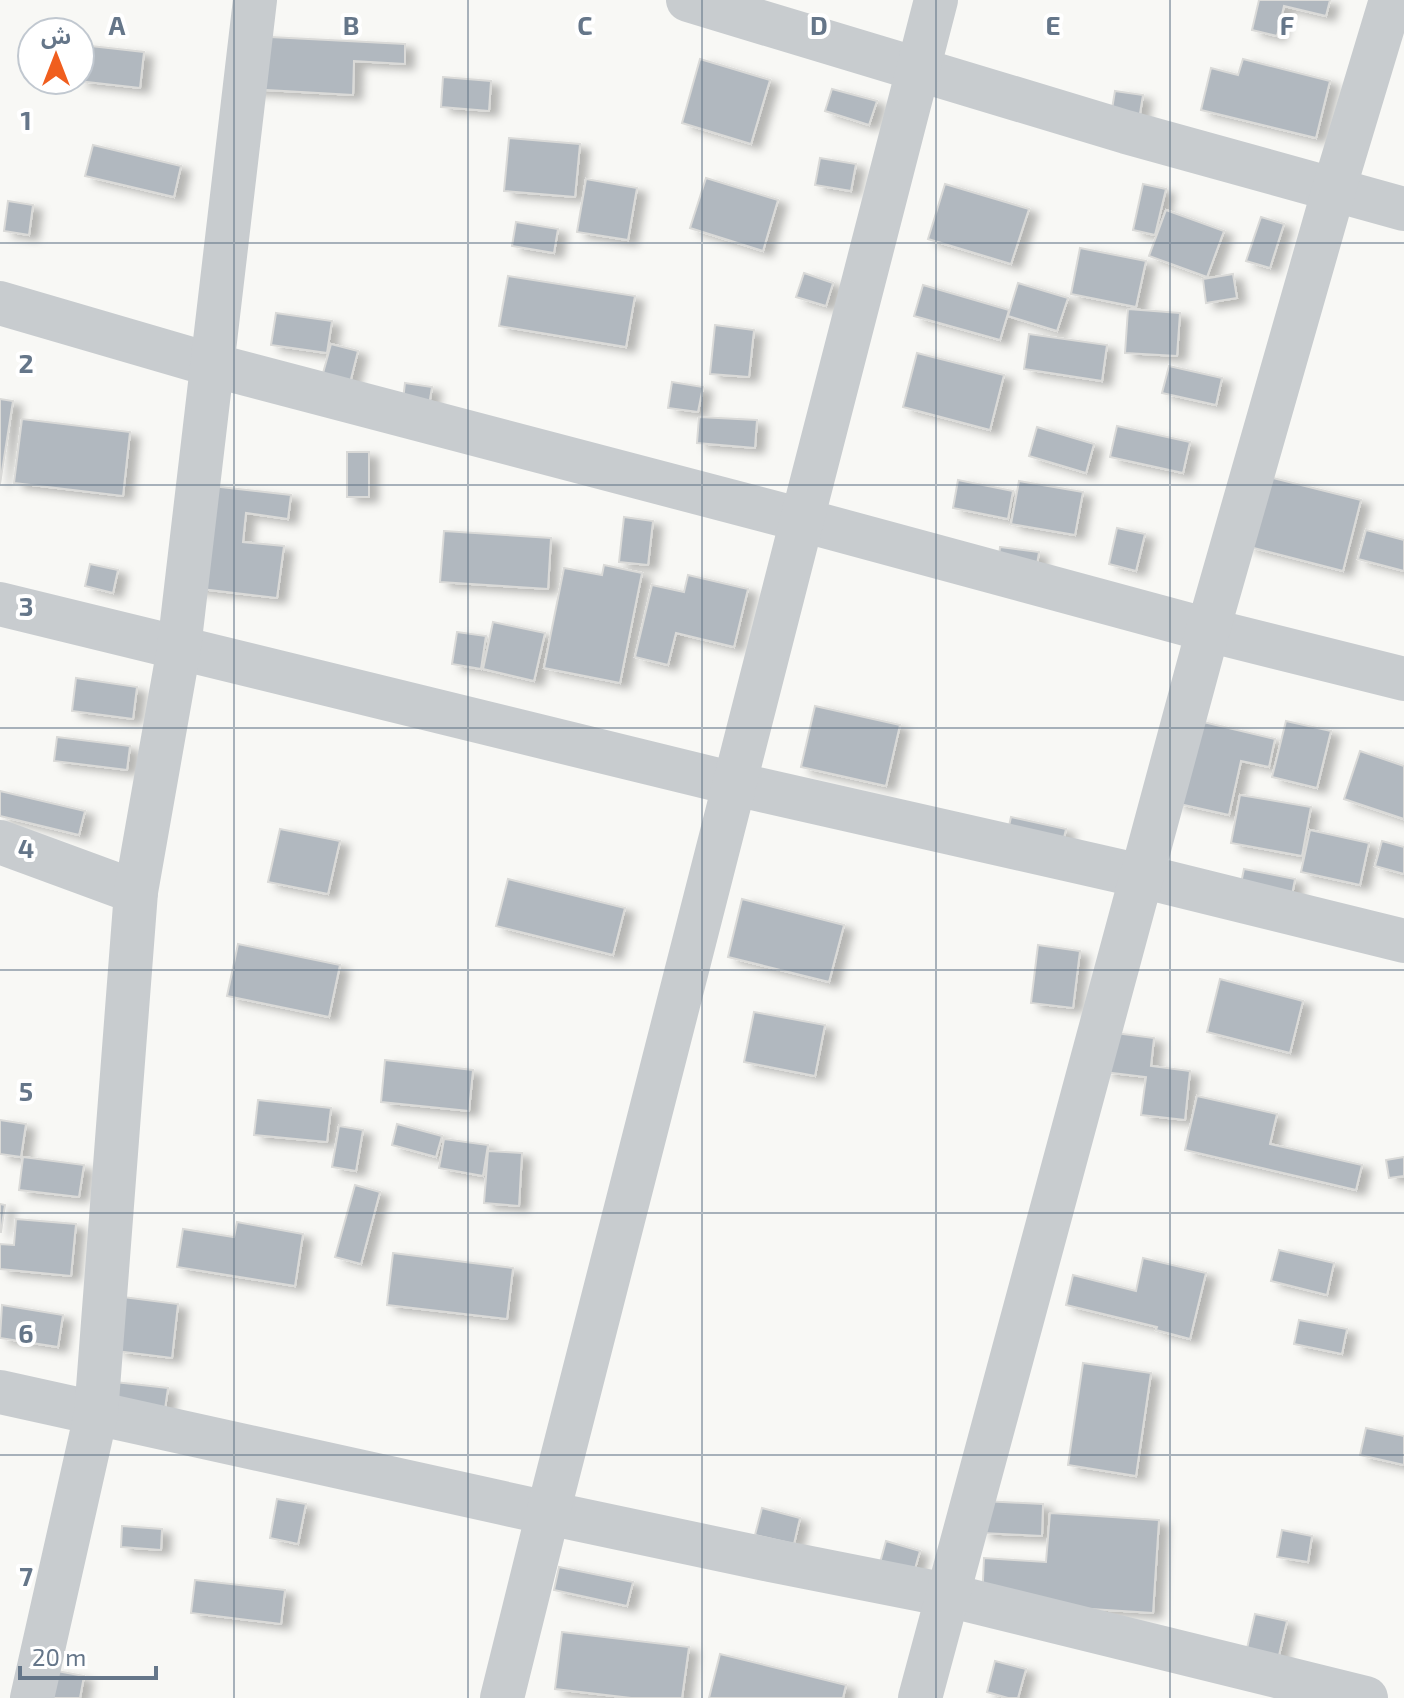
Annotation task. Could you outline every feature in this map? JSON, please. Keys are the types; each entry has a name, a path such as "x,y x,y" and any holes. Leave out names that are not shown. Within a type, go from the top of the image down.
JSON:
{"street":[{"path":"32,1698 96,1414 136,892 179,648 255,0"},
{"path":"688,0 1126,132 1404,209"},
{"path":"502,1698 936,0"},
{"path":"920,1698 1208,630 1391,0"},
{"path":"0,303 212,365 1208,630 1404,679"},
{"path":"0,604 735,784 1141,876 1404,941"},
{"path":"0,842 136,892"},
{"path":"0,1392 548,1513 947,1595 1366,1698"}],"building":[{"path":"1259,0 1330,0 1326,16 1284,6 1277,36 1252,30"},
{"path":"251,36 405,44 405,64 354,61 353,95 249,89"},
{"path":"96,47 144,52 140,88 96,83"},
{"path":"700,59 770,80 751,144 682,123"},
{"path":"1243,59 1330,81 1316,138 1201,110 1211,68 1238,75"},
{"path":"443,77 491,81 489,111 441,107"},
{"path":"832,89 877,101 869,125 825,111"},
{"path":"1115,91 1143,95 1138,126 1110,121"},
{"path":"509,138 580,144 575,197 504,191"},
{"path":"93,145 181,166 174,197 85,176"},
{"path":"820,158 856,164 851,191 815,185"},
{"path":"706,178 778,200 763,251 690,228"},
{"path":"586,179 637,188 628,240 577,232"},
{"path":"945,184 1029,209 1011,264 928,239"},
{"path":"1143,184 1166,189 1155,235 1133,230"},
{"path":"8,201 33,205 29,235 4,231"},
{"path":"1166,210 1224,231 1207,277 1149,256"},
{"path":"1261,217 1284,224 1270,268 1246,261"},
{"path":"516,222 558,229 554,253 512,246"},
{"path":"1080,248 1146,261 1136,307 1071,294"},
{"path":"804,273 833,283 826,306 796,297"},
{"path":"1233,274 1237,298 1206,303 1203,279"},
{"path":"508,276 635,296 626,347 499,326"},
{"path":"1018,283 1068,298 1057,331 1008,316"},
{"path":"923,285 1009,310 1000,340 914,316"},
{"path":"1128,309 1180,313 1177,356 1125,353"},
{"path":"276,313 332,321 327,353 271,345"},
{"path":"715,325 754,330 749,377 710,374"},
{"path":"1029,334 1107,345 1102,381 1024,369"},
{"path":"331,344 358,351 347,395 319,388"},
{"path":"917,353 1004,375 990,430 903,407"},
{"path":"1169,366 1222,378 1216,405 1162,393"},
{"path":"672,382 703,387 698,412 668,408"},
{"path":"405,383 432,387 428,412 402,408"},
{"path":"0,399 13,401 0,484"},
{"path":"699,417 757,420 755,448 697,443"},
{"path":"22,419 130,432 123,496 14,483"},
{"path":"1117,426 1190,442 1183,473 1110,457"},
{"path":"1037,427 1094,444 1086,473 1029,456"},
{"path":"347,452 369,452 369,497 347,497"},
{"path":"1265,476 1361,500 1343,571 1246,546"},
{"path":"958,480 1013,491 1008,519 953,508"},
{"path":"1019,481 1083,492 1075,535 1011,524"},
{"path":"203,485 291,495 288,519 246,513 243,542 284,546 277,598 193,588"},
{"path":"624,517 653,521 648,565 619,562"},
{"path":"1117,528 1145,534 1136,571 1109,564"},
{"path":"1366,530 1404,540 1404,571 1358,559"},
{"path":"444,531 551,538 548,589 440,582"},
{"path":"1000,547 1039,552 1036,571 998,566"},
{"path":"90,564 118,570 113,593 85,586"},
{"path":"604,565 642,573 620,683 544,668 564,568 602,575"},
{"path":"688,575 748,589 734,647 676,633 668,665 635,657 652,585 684,592"},
{"path":"493,622 545,633 534,681 483,669"},
{"path":"457,632 486,636 481,669 452,664"},
{"path":"76,678 137,687 133,719 72,711"},
{"path":"815,706 900,725 886,786 801,767"},
{"path":"1195,720 1275,739 1269,767 1241,761 1229,815 1175,803"},
{"path":"1286,721 1331,731 1317,788 1272,777"},
{"path":"57,737 130,746 127,770 54,761"},
{"path":"1360,751 1404,766 1404,819 1344,799"},
{"path":"0,791 85,811 79,835 0,816"},
{"path":"1240,795 1311,807 1302,856 1231,843"},
{"path":"1011,817 1066,829 1060,856 1005,844"},
{"path":"280,829 340,841 328,894 268,882"},
{"path":"1310,830 1369,843 1360,885 1301,872"},
{"path":"1382,841 1404,847 1404,874 1375,866"},
{"path":"1244,869 1295,879 1289,912 1237,902"},
{"path":"508,879 625,908 613,955 496,926"},
{"path":"742,899 844,925 829,982 728,957"},
{"path":"238,944 340,965 329,1017 227,996"},
{"path":"1038,945 1080,951 1073,1008 1031,1003"},
{"path":"1220,979 1303,1001 1290,1053 1207,1032"},
{"path":"754,1012 825,1025 815,1076 744,1062"},
{"path":"1108,1032 1154,1038 1151,1066 1190,1071 1185,1120 1141,1115 1146,1077 1104,1072"},
{"path":"385,1060 473,1070 469,1111 381,1102"},
{"path":"1197,1096 1277,1114 1270,1144 1362,1165 1356,1190 1185,1150"},
{"path":"258,1100 331,1108 327,1142 254,1135"},
{"path":"0,1120 26,1124 21,1157 0,1154"},
{"path":"397,1124 442,1136 436,1157 392,1145"},
{"path":"339,1126 363,1130 356,1171 332,1167"},
{"path":"444,1139 488,1145 483,1176 439,1168"},
{"path":"488,1151 522,1153 519,1206 484,1203"},
{"path":"23,1157 84,1165 79,1197 19,1190"},
{"path":"1404,1157 1404,1176 1389,1178 1386,1160"},
{"path":"355,1185 380,1192 361,1264 335,1257"},
{"path":"0,1204 5,1205 1,1232 0,1232"},
{"path":"16,1219 76,1224 71,1276 0,1269 0,1244 14,1245"},
{"path":"237,1222 303,1234 295,1286 177,1267 183,1229 234,1237"},
{"path":"1279,1250 1334,1263 1327,1295 1271,1281"},
{"path":"393,1253 513,1268 507,1319 387,1305"},
{"path":"1143,1258 1206,1273 1190,1339 1156,1330 1157,1327 1066,1305 1073,1275 1136,1291"},
{"path":"123,1297 178,1304 172,1358 116,1351"},
{"path":"2,1305 63,1315 58,1347 0,1338"},
{"path":"1299,1320 1347,1329 1342,1354 1294,1344"},
{"path":"1083,1363 1151,1373 1136,1476 1068,1465"},
{"path":"115,1382 168,1388 165,1409 113,1403"},
{"path":"1366,1428 1404,1436 1404,1465 1360,1455"},
{"path":"277,1499 306,1504 298,1544 270,1538"},
{"path":"983,1501 1043,1504 1042,1536 982,1533"},
{"path":"762,1508 800,1518 794,1544 755,1535"},
{"path":"1050,1513 1159,1520 1153,1613 982,1602 984,1558 1046,1562"},
{"path":"122,1526 162,1529 161,1550 121,1547"},
{"path":"1282,1530 1312,1536 1308,1562 1277,1557"},
{"path":"886,1541 920,1551 909,1590 875,1581"},
{"path":"559,1567 633,1582 627,1606 554,1590"},
{"path":"195,1580 285,1590 281,1624 191,1613"},
{"path":"1255,1614 1287,1621 1277,1664 1245,1657"},
{"path":"562,1632 689,1647 682,1698 631,1698 555,1689"},
{"path":"720,1654 846,1685 843,1698 709,1698"},
{"path":"995,1661 1026,1669 1018,1698 987,1692"},
{"path":"52,1670 84,1676 80,1698 47,1698"}]}
